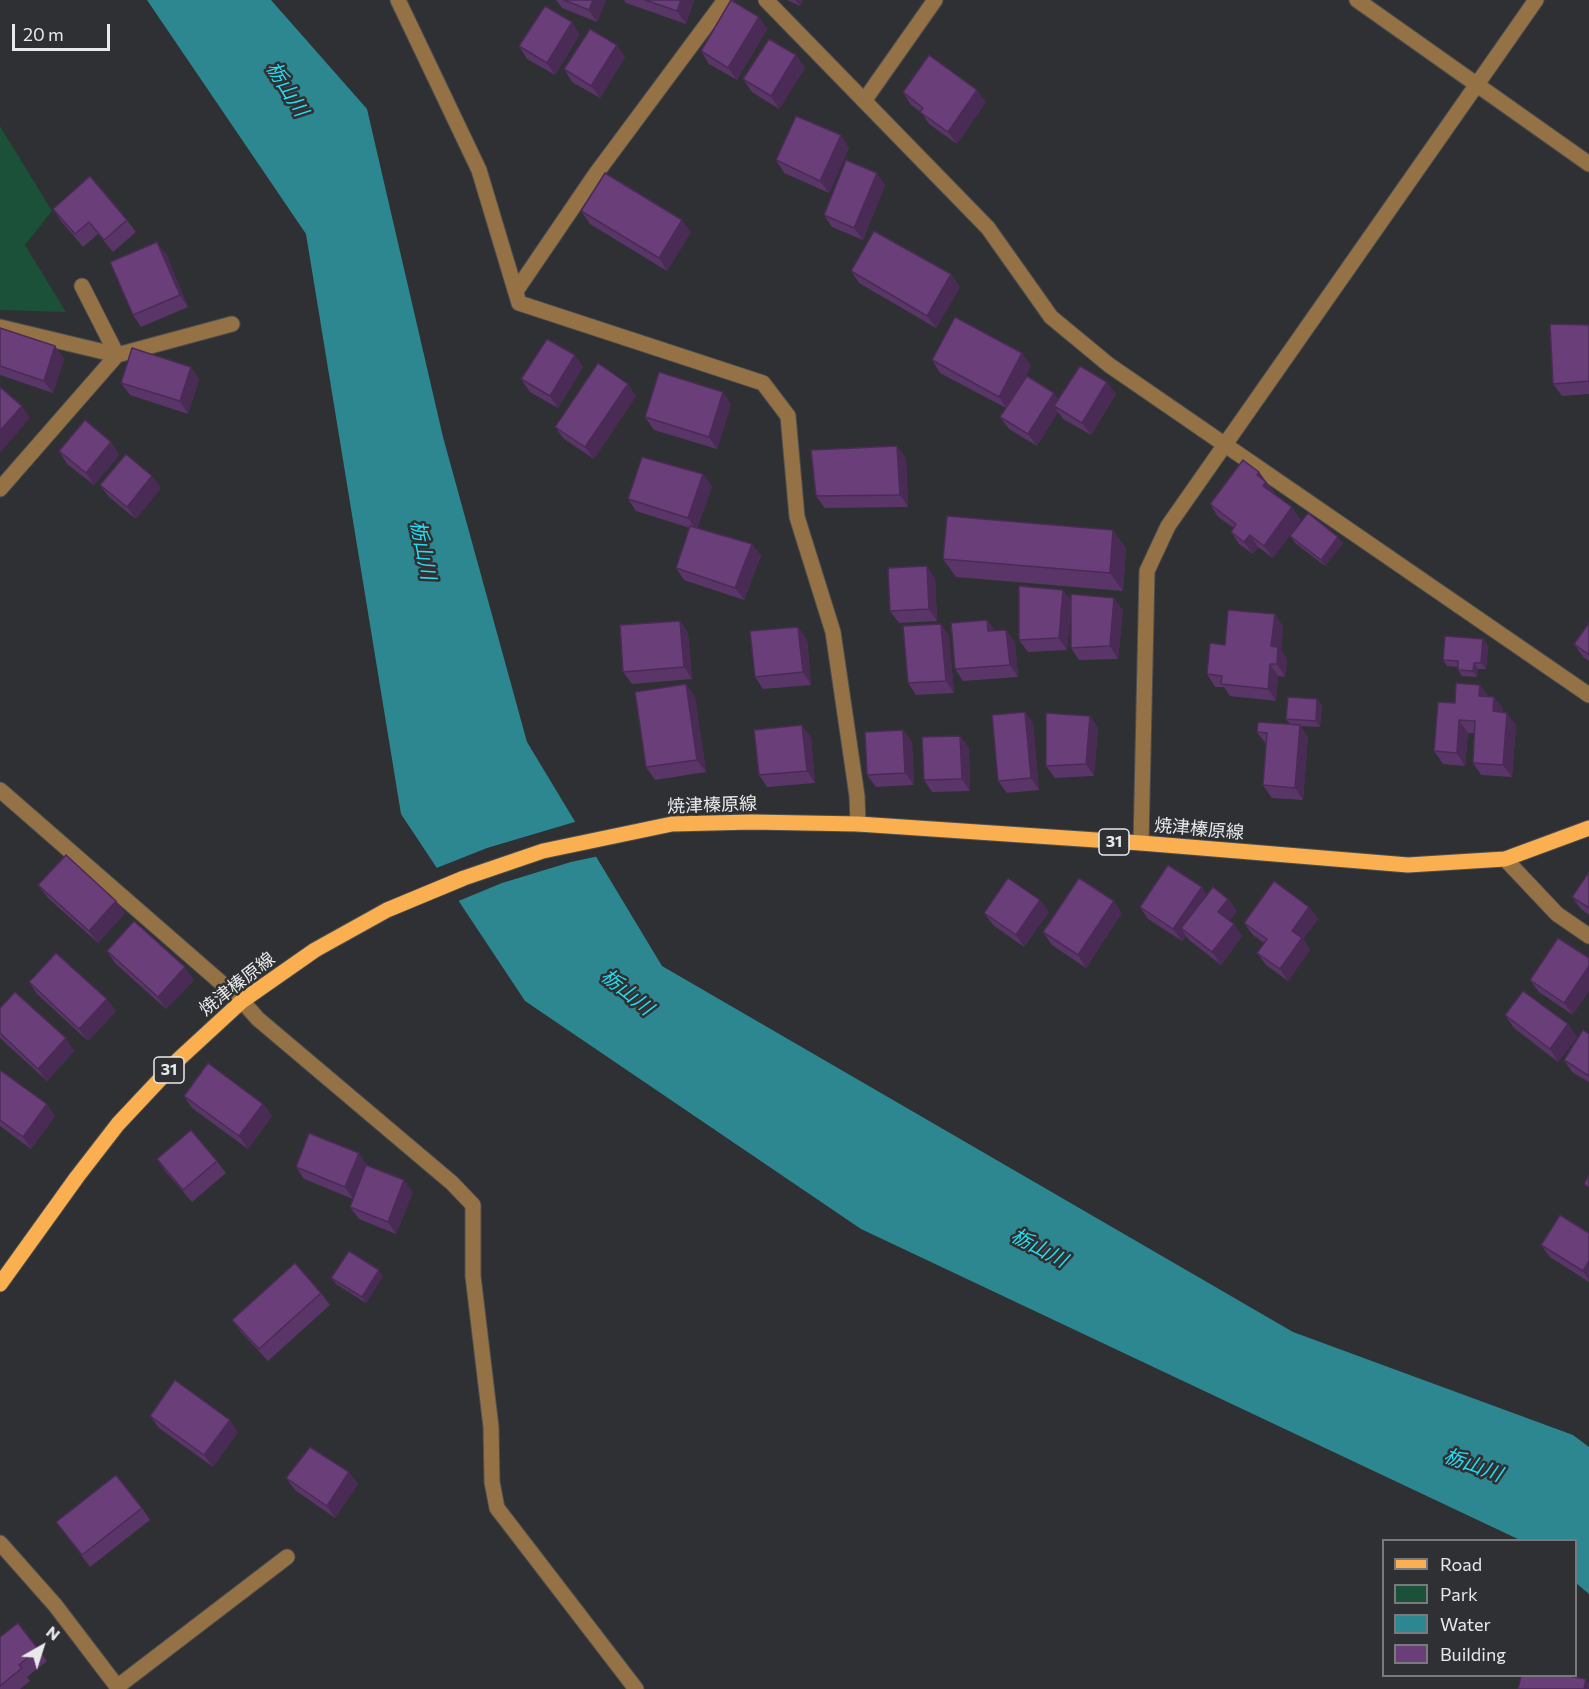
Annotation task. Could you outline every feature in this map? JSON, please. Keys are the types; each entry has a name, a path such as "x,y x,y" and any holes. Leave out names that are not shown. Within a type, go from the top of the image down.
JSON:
{"main road":[{"name":"焼津榛原線","path":"0,1284 118,1124 179,1059 242,1001 315,950 387,910 464,878 543,851 672,824 752,822 858,824 1141,843 1408,865 1505,859 1589,828"}],"street":[{"path":"398,0 479,170 519,303 763,382 788,416 797,518 833,632 857,796 858,824"},
{"path":"516,291 595,175 725,0"},
{"path":"766,0 988,228 1051,317 1109,365 1589,695"},
{"path":"864,101 935,0"},
{"path":"1357,0 1589,164"},
{"path":"1141,843 1147,571 1168,526 1536,0"},
{"path":"82,286 117,355"},
{"path":"0,327 117,355 232,324"},
{"path":"0,489 117,355"},
{"path":"0,790 242,1001 258,1019 452,1184 473,1205 473,1276 491,1427 492,1482 497,1508 636,1689"},
{"path":"1505,859 1557,914 1589,936"},
{"path":"0,1543 55,1605 118,1688 287,1557"}],"green space":[{"path":"0,126 52,211 25,245 66,312 0,310"}],"water":[{"name":"栃山川","path":"147,0 271,0 367,109 443,437 527,742 662,966 1293,1332 1573,1435 1589,1447 1589,1594 1577,1584 1577,1539 1518,1539 861,1229 525,1001 401,814 306,234"}],"pier":[{"path":"578,821 599,856 502,883 456,902 434,869 487,848"}],"building":[{"path":"564,0 593,0 589,10"},
{"path":"645,0 681,0 677,11"},
{"path":"731,0 759,17 728,68 701,51"},
{"path":"545,6 572,22 547,63 519,46"},
{"path":"590,29 617,45 591,86 564,69"},
{"path":"769,39 796,55 771,96 743,79"},
{"path":"929,55 977,90 948,132 920,112 923,108 903,92"},
{"path":"796,116 841,135 820,181 776,160"},
{"path":"846,160 877,173 854,228 824,215"},
{"path":"605,173 682,220 659,258 581,211"},
{"path":"90,176 127,220 104,240 89,222 75,234 53,209"},
{"path":"874,231 951,274 927,316 851,271"},
{"path":"157,242 180,295 133,315 110,262"},
{"path":"955,317 1022,353 999,397 932,360"},
{"path":"1550,324 1589,325 1589,381 1553,384"},
{"path":"0,328 55,346 44,381 0,366"},
{"path":"547,339 575,355 550,396 521,379"},
{"path":"132,348 191,367 180,401 121,383"},
{"path":"598,363 628,384 585,447 555,427"},
{"path":"1080,366 1107,382 1082,423 1054,406"},
{"path":"659,372 723,392 709,437 645,417"},
{"path":"1027,376 1054,393 1028,434 1000,417"},
{"path":"0,387 22,406 0,431"},
{"path":"85,420 111,442 86,473 59,451"},
{"path":"897,446 900,495 816,496 811,450"},
{"path":"126,454 152,476 127,507 100,485"},
{"path":"642,457 703,474 688,518 628,499"},
{"path":"1243,460 1259,472 1257,475 1266,482 1263,486 1292,507 1264,546 1250,535 1244,542 1231,532 1236,524 1210,504"},
{"path":"1308,513 1338,537 1321,560 1290,536"},
{"path":"947,516 1113,530 1110,573 943,559"},
{"path":"690,526 752,544 735,588 676,568"},
{"path":"927,566 929,609 890,611 888,568"},
{"path":"1019,586 1063,590 1059,638 1019,640"},
{"path":"1071,594 1114,598 1110,646 1071,648"},
{"path":"1228,610 1275,614 1271,646 1278,647 1277,664 1270,664 1268,689 1221,684 1222,676 1207,674 1210,643 1225,645"},
{"path":"987,620 988,631 1006,630 1010,665 955,669 951,623"},
{"path":"680,621 684,667 623,672 620,625"},
{"path":"1589,623 1589,655 1574,644"},
{"path":"941,624 946,681 908,683 903,626"},
{"path":"798,627 803,672 755,677 750,631"},
{"path":"1445,636 1483,639 1481,663 1474,663 1473,671 1458,670 1458,661 1443,660"},
{"path":"1456,683 1480,685 1479,696 1494,697 1493,711 1507,713 1503,765 1473,763 1475,721 1459,720 1457,753 1434,751 1438,702 1455,703"},
{"path":"686,684 697,760 646,767 635,692"},
{"path":"1288,697 1317,699 1316,721 1286,719"},
{"path":"1025,712 1031,778 998,781 992,715"},
{"path":"1046,713 1090,716 1086,764 1046,766"},
{"path":"1258,722 1300,725 1295,788 1263,785 1267,733 1257,732"},
{"path":"802,725 807,771 759,775 754,730"},
{"path":"903,730 905,773 867,775 865,732"},
{"path":"960,736 962,779 924,780 922,737"},
{"path":"66,855 116,901 89,931 38,885"},
{"path":"1168,865 1202,887 1173,929 1140,907"},
{"path":"1589,872 1589,908 1572,897"},
{"path":"1008,878 1040,900 1016,935 984,913"},
{"path":"1079,878 1114,901 1078,955 1043,932"},
{"path":"1274,881 1309,907 1292,931 1302,938 1280,969 1257,953 1267,939 1244,923"},
{"path":"1213,887 1228,899 1218,912 1234,924 1212,952 1181,928"},
{"path":"134,921 185,967 158,997 107,951"},
{"path":"1558,938 1589,958 1589,966 1564,1003 1530,980"},
{"path":"56,953 107,999 79,1029 29,982"},
{"path":"1523,991 1568,1024 1550,1049 1505,1015"},
{"path":"15,992 66,1038 38,1069 0,1033 0,1008"},
{"path":"1583,1030 1589,1034 1589,1076 1564,1060"},
{"path":"208,1063 263,1104 239,1136 184,1096"},
{"path":"0,1070 47,1104 23,1137 0,1120"},
{"path":"191,1130 217,1161 183,1190 157,1159"},
{"path":"309,1133 359,1153 345,1187 296,1167"},
{"path":"366,1165 404,1180 388,1222 350,1207"},
{"path":"1589,1175 1589,1187 1584,1184"},
{"path":"1560,1215 1589,1233 1589,1261 1583,1271 1541,1245"},
{"path":"349,1251 379,1270 362,1297 331,1278"},
{"path":"295,1263 321,1293 259,1349 232,1320"},
{"path":"175,1380 230,1420 204,1455 150,1416"},
{"path":"310,1447 349,1472 327,1506 286,1478"},
{"path":"116,1475 142,1508 82,1555 56,1522"},
{"path":"18,1623 38,1649 19,1665 22,1668 0,1686 0,1637"},
{"path":"1521,1677 1586,1679 1584,1689 1518,1689"}]}
